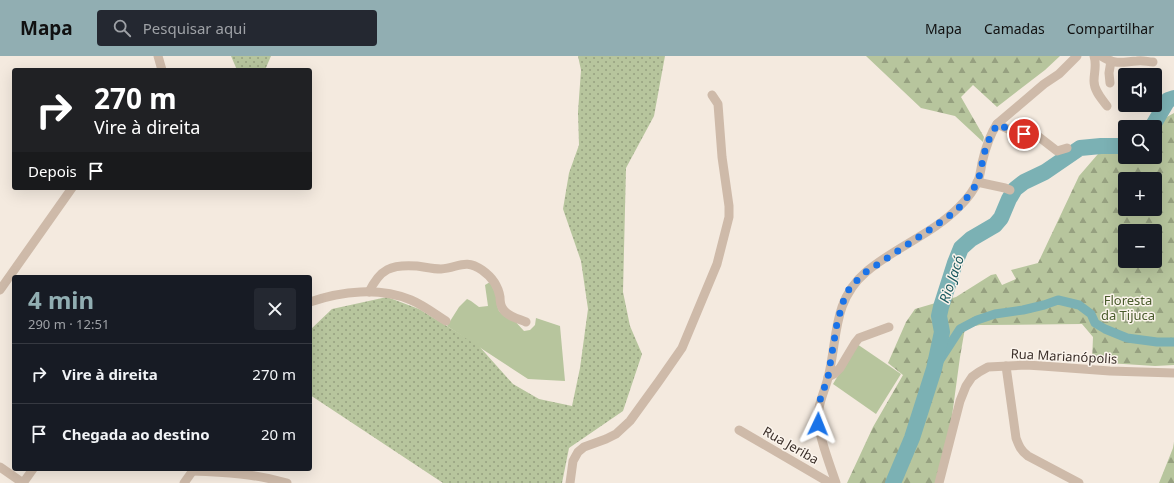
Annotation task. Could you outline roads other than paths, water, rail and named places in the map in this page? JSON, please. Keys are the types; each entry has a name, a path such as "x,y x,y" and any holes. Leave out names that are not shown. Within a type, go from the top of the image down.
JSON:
{"street":[{"path":"158,56 161,68"},
{"path":"836,483 818,424 819,403 828,377 837,323 844,299 852,285 866,272 928,231 961,206 978,182 986,146 998,124 1044,84 1059,74 1077,56"},
{"path":"1094,56 1096,68 1094,82 1095,88 1107,106"},
{"path":"1100,56 1119,63 1139,61 1153,62"},
{"path":"1110,83 1109,73 1111,61"},
{"path":"570,483 573,461 578,452 584,447 616,434 630,421 682,348 717,264 728,217 729,206 722,157 718,104 712,96"},
{"path":"998,124 1014,132 1039,137 1057,151 1066,148"},
{"path":"978,182 1010,190"},
{"path":"0,290 71,190"},
{"path":"368,292 380,274 390,268 417,266 442,269 457,265 473,265 486,273 497,286 503,310 508,314 526,322"},
{"path":"312,301 325,296 341,293 377,292 397,296 411,301 446,321"},
{"path":"828,377 840,368 859,338 889,327"},
{"path":"1006,366 1016,438 1022,452 1079,483"},
{"name":"Rua Marianópolis","path":"939,483 960,401 966,386 972,377 988,367 1042,366 1110,371 1174,373"},
{"name":"Rua Jeriba","path":"739,430 830,483"},
{"path":"0,467 23,483 32,471"},
{"path":"184,483 192,471"},
{"path":"208,471 255,476 287,483"}],"waterway":[{"name":"Rio Jacó","path":"1156,120 1168,100 1174,98"},
{"name":"Rio Jacó","path":"893,483 912,438 934,369 942,332 939,316 941,307 961,248 971,239 995,225 1001,218 1015,189 1024,182 1045,172 1080,148 1118,146"},
{"path":"934,369 960,329 977,320 995,314 1023,310 1058,300 1079,305 1091,314 1095,323 1127,338 1157,342 1174,342"}],"park label":[{"name":"Floresta da Tijuca","path":"1128,308"}]}
